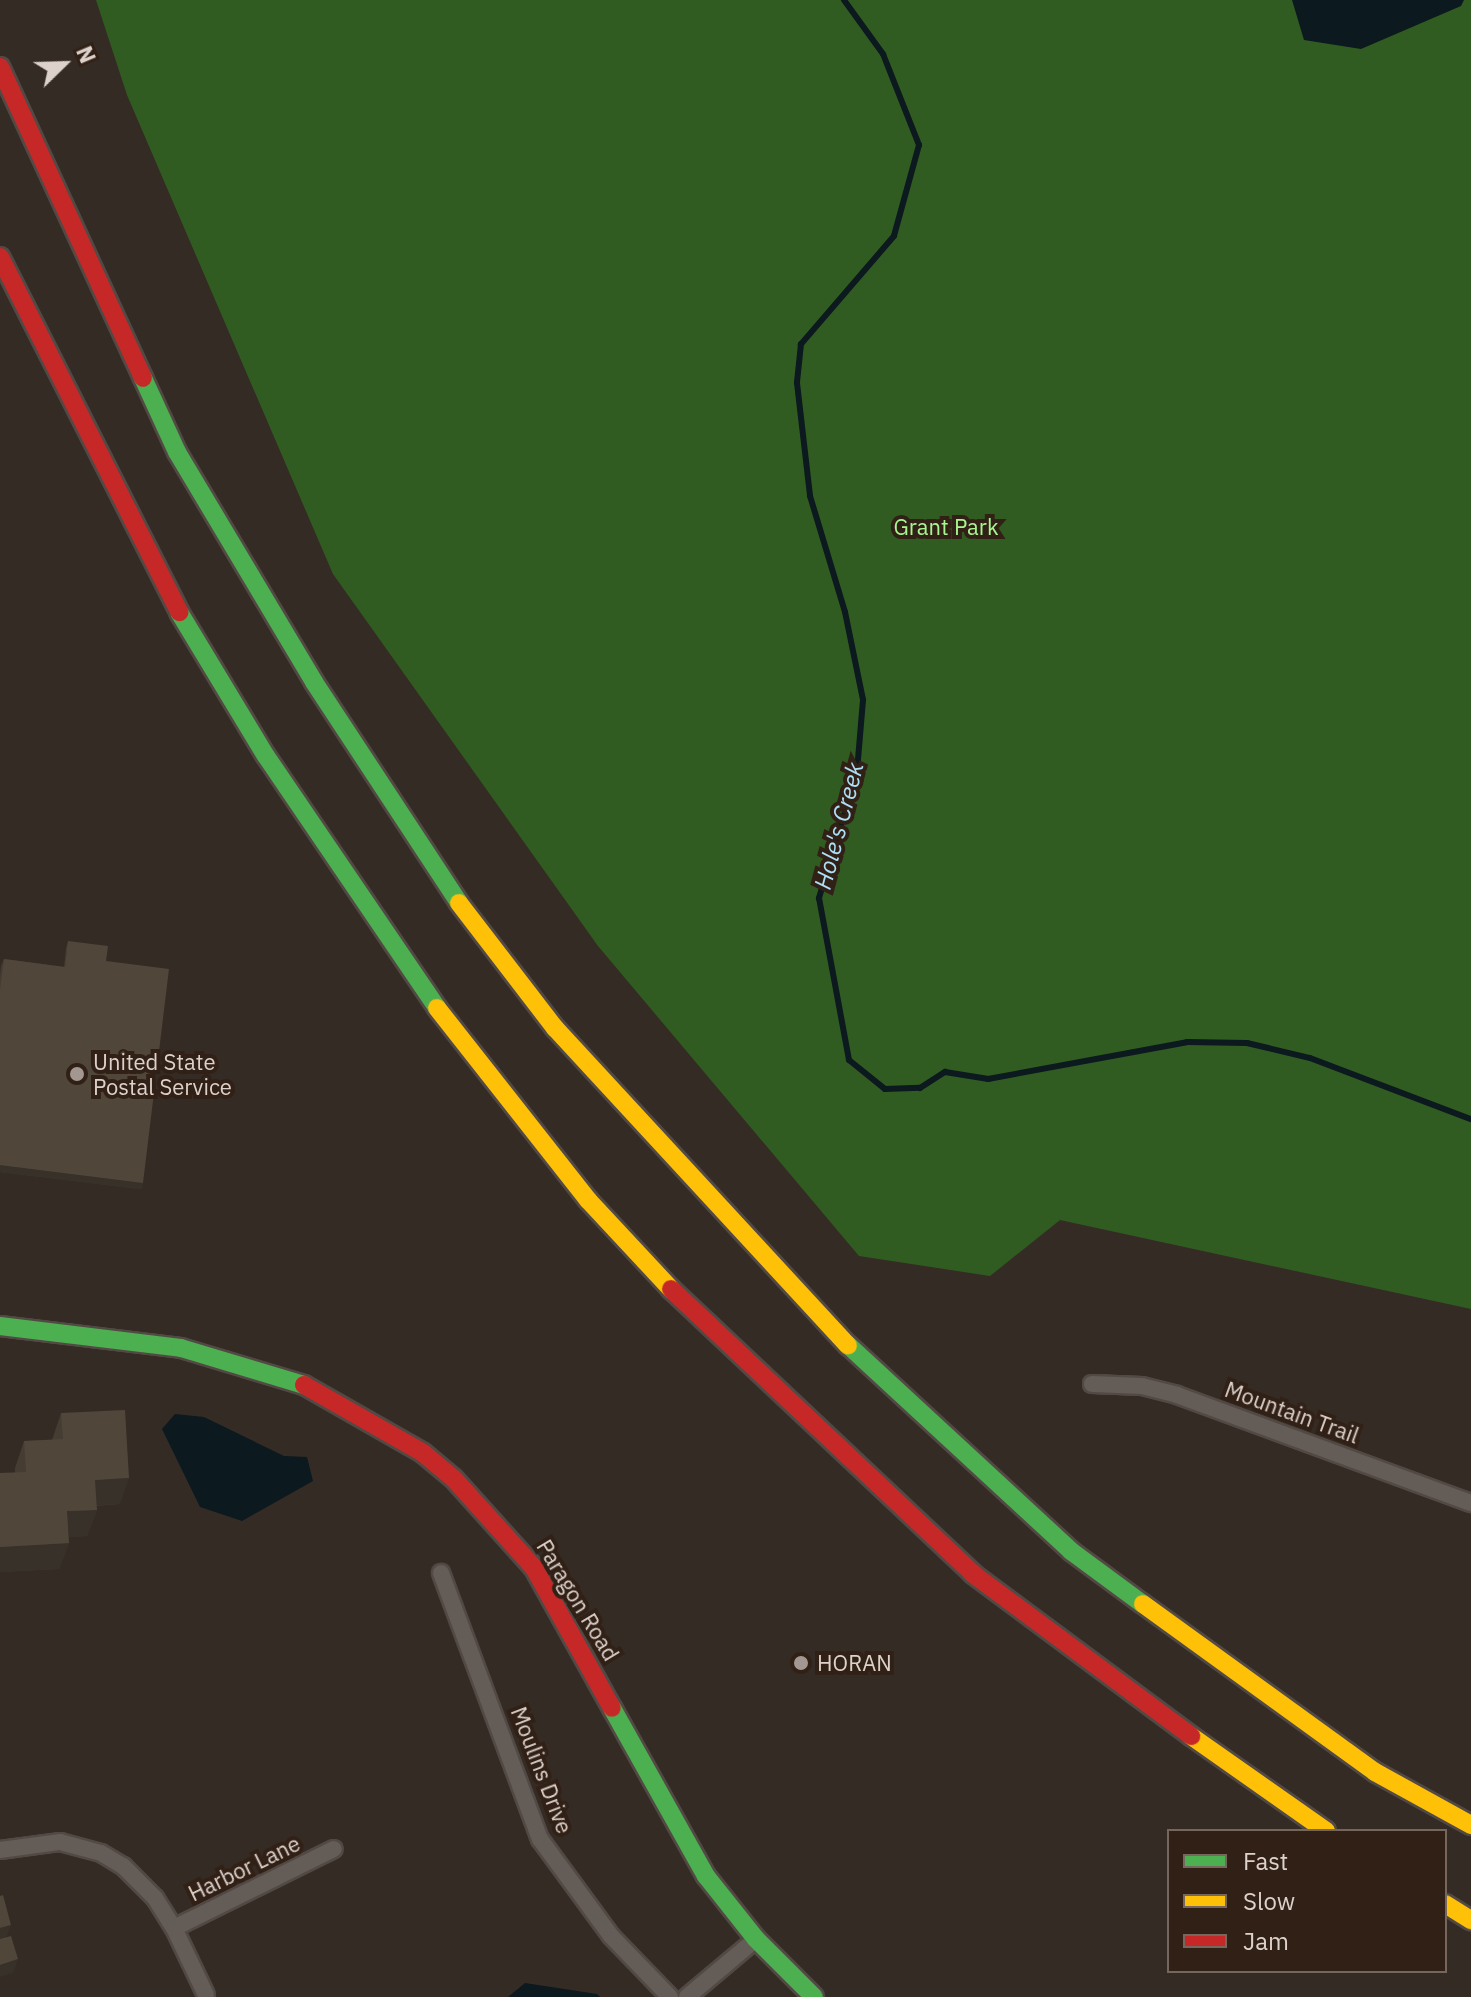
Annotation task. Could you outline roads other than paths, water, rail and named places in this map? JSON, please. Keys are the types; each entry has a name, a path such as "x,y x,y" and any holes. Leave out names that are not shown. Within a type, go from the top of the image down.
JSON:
{"main road":[{"path":"0,67 177,452 314,682 465,912 555,1028 857,1355 1059,1541 1375,1772 1471,1825"},
{"path":"0,257 158,577 266,756 467,1052 588,1200 708,1328 973,1574 1123,1689 1323,1829"},
{"name":"Paragon Road","path":"0,1326 181,1348 252,1366 325,1395 423,1453 463,1488 534,1568 699,1863 756,1939 814,1997"},
{"path":"1447,1905 1471,1920"}],"street":[{"name":"Mountain Trail","path":"1092,1384 1142,1386 1191,1399 1471,1503"},
{"name":"Moulins Drive","path":"441,1573 540,1839 611,1936 670,1997"},
{"path":"0,1850 60,1842 101,1853 140,1881 174,1928 206,1995"},
{"name":"Harbor Lane","path":"174,1928 334,1849"},
{"path":"687,1997 756,1939"}],"waterway":[{"name":"Hole's Creek","path":"844,0 883,54 919,145 894,236 801,344 797,383 810,496 845,612 863,700 857,772 819,898 849,1060 885,1089 920,1088 945,1072 988,1079 1187,1042 1247,1043 1310,1058 1471,1119"}],"place":[{"name":"United State Postal Service","path":"77,1074"},
{"name":"HORAN","path":"801,1663"}],"park label":[{"name":"Grant Park","path":"946,527"}]}
